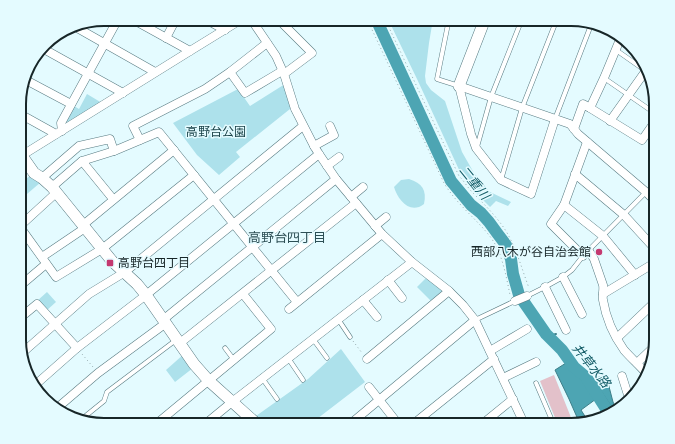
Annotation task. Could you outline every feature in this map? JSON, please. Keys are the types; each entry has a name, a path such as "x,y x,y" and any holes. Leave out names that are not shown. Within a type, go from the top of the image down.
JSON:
{"street":[{"path":"59,132 61,123 114,26"},
{"path":"145,26 190,51"},
{"path":"166,38 172,26"},
{"path":"217,26 225,30"},
{"path":"26,152 231,26"},
{"path":"256,26 276,56 295,109 316,150 336,179 382,234 412,262 449,291 463,305 474,320 490,350 521,418"},
{"path":"230,72 245,93 283,73 312,53 285,26"},
{"path":"482,26 459,86 476,148 501,180 531,194 555,119"},
{"path":"80,30 156,72"},
{"path":"140,140 133,126 205,89 230,72 267,43"},
{"path":"590,108 619,43"},
{"path":"47,51 123,93"},
{"path":"610,121 643,75"},
{"path":"30,81 71,104"},
{"path":"459,86 570,124 578,134 649,195"},
{"path":"574,129 583,104 642,140 649,130"},
{"path":"26,117 59,132"},
{"path":"27,349 89,294 125,272 303,126"},
{"path":"38,382 77,348 146,295 233,224 334,135 330,126"},
{"path":"26,220 82,161 114,151 158,132 297,302"},
{"path":"42,178 79,146 110,139 114,151"},
{"path":"587,142 564,205 551,224 594,259 603,285 603,299 609,321 625,351 643,370"},
{"path":"42,257 84,226 113,199 174,150"},
{"path":"327,166 339,157"},
{"path":"82,161 113,199"},
{"path":"26,162 34,173 42,178 54,190 112,261 137,284 165,321 194,364 209,381 249,418"},
{"path":"575,174 624,215 649,242"},
{"path":"26,234 56,277 102,249 194,175"},
{"path":"62,405 336,179"},
{"path":"179,341 243,294 353,200 363,187"},
{"path":"564,205 602,236 635,275"},
{"path":"375,226 386,217"},
{"path":"289,309 382,234"},
{"path":"213,418 412,262"},
{"path":"26,281 46,264"},
{"path":"603,294 649,266"},
{"path":"563,277 582,314"},
{"path":"388,280 402,298"},
{"path":"545,287 566,330"},
{"path":"367,360 449,291"},
{"path":"164,418 271,329 243,294"},
{"path":"513,302 529,295"},
{"path":"363,300 377,317"},
{"path":"26,313 37,304 77,348"},
{"path":"617,338 649,308"},
{"path":"357,418 474,320"},
{"path":"490,350 527,328"},
{"path":"637,363 647,354"},
{"path":"421,418 494,359"},
{"path":"503,378 536,362"},
{"path":"622,376 627,393"},
{"path":"369,387 393,418"},
{"path":"490,418 513,400"}],"lane":[{"path":"448,26 438,79 459,86"},
{"path":"476,148 491,97 519,26"},
{"path":"501,180 522,108 554,26"},
{"path":"555,119 590,29"},
{"path":"616,50 638,65"},
{"path":"604,78 649,109"},
{"path":"529,295 563,277 572,270 602,236 646,192"},
{"path":"474,320 513,302"},
{"path":"338,319 350,337"},
{"path":"313,339 326,358"},
{"path":"86,415 104,401 107,392 179,341"},
{"path":"225,348 234,360"},
{"path":"288,358 303,380"},
{"path":"262,378 277,399"},
{"path":"536,383 551,418"}],"path":[{"path":"370,26 444,183 461,206 482,227 498,249 513,302"},
{"path":"388,26 459,176 472,192 496,216 512,241 518,256 529,295"},
{"path":"350,337 367,360"},
{"path":"77,348 98,374"}],"green space":[{"path":"391,26 432,26 425,76 426,83 431,90 445,101 462,152 474,173 490,192 511,202 508,206 496,201 490,207 474,191 461,174"},
{"name":"高野台公園","path":"285,84 292,105 290,109 236,152 240,157 219,175 197,155 173,123 238,89 250,106"},
{"path":"87,94 102,103 66,125 64,123 74,106 79,109"},
{"path":"30,176 41,182 26,195 26,179"},
{"path":"409,179 420,185 424,191 424,204 419,207 409,207 405,204 398,197 394,187 401,180"},
{"path":"427,277 442,289 442,293 432,302 417,287"},
{"path":"47,292 56,302 46,311 37,301"},
{"path":"341,349 365,382 318,418 258,418 256,416 308,379"},
{"path":"184,354 193,368 175,382 166,370"}],"shaded area":[{"path":"566,363 582,380 596,399 581,410 585,416 577,418 555,370"},
{"path":"606,375 614,404 611,406 593,379"}],"building":[{"path":"554,375 571,418 555,418 540,381"}],"waterway":[{"name":"二重川","path":"379,26 451,181 471,205 489,222 506,245 511,259 513,274 519,295 546,334 562,350 574,367 586,377 606,409"},
{"name":"井草水路","path":"548,336 556,334"}],"place":[{"name":"西部八木が谷自治会館","path":"599,252"},
{"name":"高野台四丁目","path":"110,263"}],"district":[{"name":"高野台四丁目","path":"287,238"}]}
